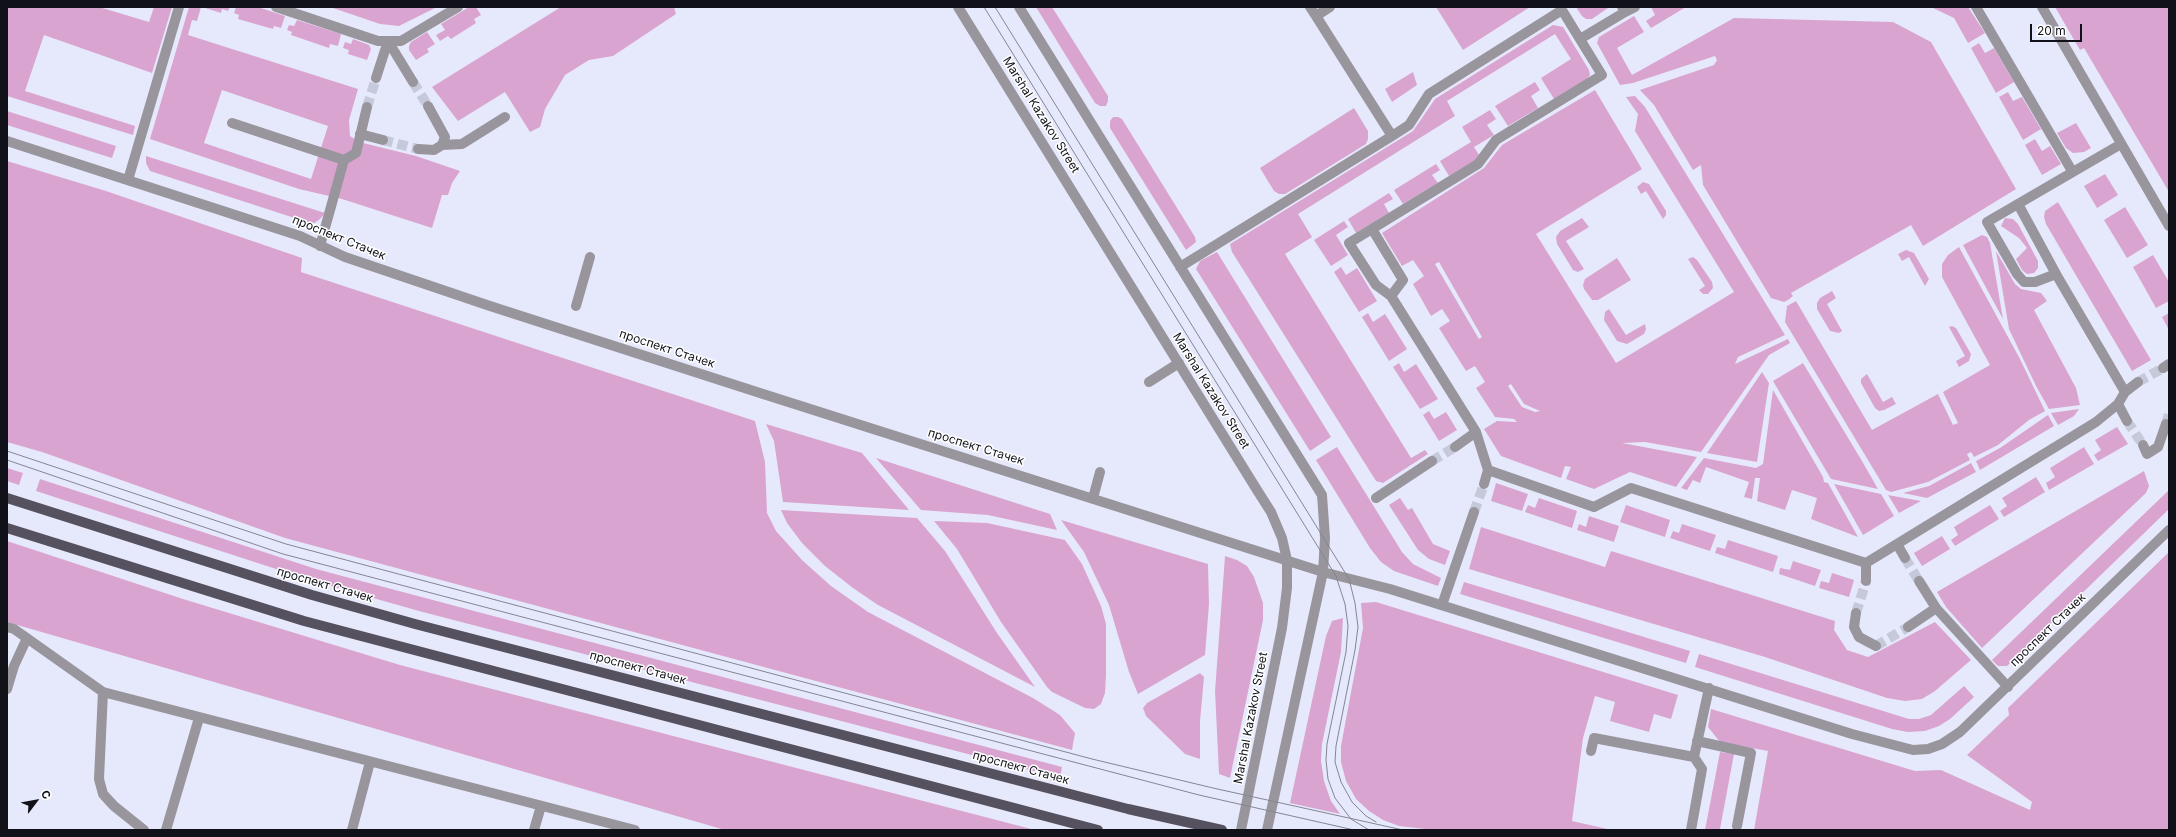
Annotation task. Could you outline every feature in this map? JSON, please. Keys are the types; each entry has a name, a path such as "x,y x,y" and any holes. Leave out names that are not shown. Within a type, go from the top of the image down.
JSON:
{"main road":[{"name":"проспект Стачек","path":"7,498 312,595 415,624 1128,809 1222,830"},
{"path":"7,528 304,622 1098,830"}],"street":[{"path":"128,180 179,7"},
{"path":"276,7 378,41 402,41 458,7"},
{"name":"Marshal Kazakov Street","path":"958,7 1271,512 1282,538 1287,560 1287,588 1282,628 1241,830"},
{"path":"1019,7 1322,495 1325,538 1323,572 1267,830"},
{"path":"1330,7 1313,11 1392,136"},
{"path":"1580,39 1624,10 1635,7"},
{"path":"1976,7 2072,171"},
{"path":"2042,7 2169,226"},
{"path":"1180,267 1392,136 1409,124 1429,94 1562,8 1602,75 1496,140 1478,164 1350,243 1376,285 1391,296 1476,432 1488,470 1484,484"},
{"path":"376,78 388,41"},
{"path":"388,41 413,82"},
{"path":"428,106 445,137 442,145"},
{"path":"320,246 344,160 356,153 367,107"},
{"path":"418,149 434,150 442,145 462,144 504,117"},
{"path":"232,123 344,160"},
{"path":"360,134 383,140"},
{"name":"проспект Стачек","path":"7,141 300,236 346,257 490,306 1323,572 1390,588 1900,748 1913,750 1928,749 1942,744 1960,732 2169,530"},
{"path":"2056,274 2035,282 2024,282 2017,274 1987,222 2072,171 2121,144"},
{"path":"2018,204 2056,274 2125,392"},
{"path":"1372,229 1403,280 1391,296"},
{"path":"576,306 590,257"},
{"path":"1149,382 1179,363"},
{"path":"1866,563 2096,422 2118,404 2125,392 2138,382"},
{"path":"2118,404 2128,420"},
{"path":"2143,445 2147,454 2158,447 2166,424"},
{"path":"1455,447 1476,432"},
{"path":"1376,498 1432,462"},
{"path":"1488,470 1594,506 1631,488 1866,563"},
{"path":"1093,498 1100,472"},
{"path":"1442,605 1474,512"},
{"path":"1896,544 1905,558"},
{"path":"1866,563 1866,580"},
{"path":"1919,581 1936,608 2008,687"},
{"path":"1908,627 1936,608"},
{"path":"1856,613 1854,627 1859,637 1876,646"},
{"path":"7,627 14,629 103,692 635,830"},
{"path":"7,689 14,666 27,638"},
{"path":"1691,830 1702,769 1694,757 1709,688"},
{"path":"103,692 99,779 103,794 114,806 144,830"},
{"path":"166,830 199,718"},
{"path":"1591,751 1594,738 1694,757"},
{"path":"1697,741 1751,753 1737,826"},
{"path":"352,830 370,762"},
{"path":"534,830 541,806"}],"shaded area":[{"path":"7,7 99,7 149,22 154,7 172,7 152,73 44,35 25,91 135,126 133,135 7,96"},
{"path":"189,7 201,7 197,21 192,20 188,35 358,89 349,120 350,136 359,142 416,156 460,171 452,183 448,195 442,195 432,228 342,199 299,189 150,139","holes":["222,90 328,126 311,179 204,143"]},
{"path":"202,7 230,7 228,11 222,9 221,13"},
{"path":"236,7 258,7 285,16 281,28 274,26 273,29 238,19 239,15 234,13"},
{"path":"330,7 437,7 399,26 380,24"},
{"path":"469,7 476,7 481,15 474,19 476,23 451,39 448,36 440,41 436,35 445,30 441,24"},
{"path":"561,7 674,7 676,14 613,56 589,60 565,75 545,109 540,127 530,132 505,92 458,121 432,87"},
{"path":"1036,7 1052,7 1108,96 1106,106 1100,106 1095,103"},
{"path":"1436,7 1530,7 1463,50"},
{"path":"1576,7 1608,8 1592,19 1586,19"},
{"path":"1651,7 1686,7 1651,28 1646,21 1655,15"},
{"path":"1931,7 1968,7 1985,33 1968,43 1954,18"},
{"path":"2055,7 2169,7 2169,192 2084,48 2080,50"},
{"path":"1634,16 1644,32 1617,48 1632,75 1734,18 1893,22 1931,42 2016,189 1923,246 1911,225 1791,293 1793,296 1788,300 1784,302 1771,298 1703,185 1701,165 1693,170 1654,105 1640,90 1714,65 1717,60 1715,56 1633,83 1620,85 1597,43 1599,37"},
{"path":"297,20 341,34 338,46 330,44 329,48 291,35 292,32 287,30 289,25 294,26"},
{"path":"1553,25 1563,27 1589,70 1590,75 1587,79 1554,99 1541,78 1571,59 1555,34 1447,101 1455,116 1298,214 1312,237 1285,254 1411,458 1425,450 1428,454 1383,483 1376,481 1232,252 1230,244 1413,131 1435,99"},
{"path":"427,32 435,44 427,49 429,52 416,60 409,50 409,46 411,42"},
{"path":"353,39 369,45 371,49 367,60 348,54 349,50 343,48 345,42 351,44"},
{"path":"1979,43 1985,53 1994,48 2014,82 1996,93 1971,48"},
{"path":"1413,72 1417,85 1392,102 1385,89"},
{"path":"1535,82 1540,90 1531,96 1538,108 1508,126 1495,106"},
{"path":"1595,90 1642,169 1536,234 1616,363 1734,292 1635,131 1638,114 1626,97 1635,96 1645,107 1785,335 1738,357 1735,364 1788,339 1790,343 1769,355 1701,452 1645,442 1622,443 1697,457 1676,487 1630,472 1594,489 1566,479 1571,467 1565,466 1561,478 1501,456 1484,429 1497,421 1517,422 1514,419 1495,417 1476,388 1485,382 1475,366 1466,371 1439,328 1450,321 1442,309 1431,316 1413,284 1424,276 1413,260 1402,266 1382,233 1484,168 1502,145","holes":["1439,262 1482,337 1479,339 1435,264","1511,384 1524,404 1540,411 1535,412 1522,407 1508,386"]},
{"path":"2008,92 2013,101 2022,97 2041,129 2023,140 1999,97"},
{"path":"1354,108 1368,131 1368,139 1366,144 1285,194 1279,194 1274,191 1260,168"},
{"path":"1490,110 1496,119 1487,125 1494,135 1474,147 1479,155 1476,160 1449,176 1440,161 1471,142 1462,127"},
{"path":"7,111 116,146 112,158 7,125"},
{"path":"1113,117 1122,119 1195,237 1196,242 1186,250 1110,128 1110,121"},
{"path":"2076,123 2091,148 2084,152 2073,153 2066,148 2057,133"},
{"path":"2035,139 2042,151 2050,146 2061,164 2042,175 2025,145"},
{"path":"146,156 325,213 313,224 150,171 146,163"},
{"path":"7,161 106,191 302,258 301,272 755,421 765,462 767,513 776,531 802,560 831,586 868,612 1033,698 1060,715 1075,733 1072,750 285,538 42,452 7,442"},
{"path":"1436,164 1440,170 1432,175 1438,183 1403,204 1394,190"},
{"path":"2105,174 2118,195 2097,208 2084,186"},
{"path":"1643,182 1649,184 1666,211 1666,215 1663,219 1646,191 1641,194 1637,187"},
{"path":"1389,193 1393,199 1384,204 1389,213 1356,233 1348,219"},
{"path":"2058,202 2151,360 2132,371 2046,224 2044,217 2045,211"},
{"path":"2125,207 2148,245 2127,258 2104,220"},
{"path":"1582,218 1589,227 1566,241 1584,269 1578,272 1573,270 1557,244 1556,237 1560,231"},
{"path":"2005,218 2013,219 2018,224 2038,261 2038,268 2034,273 2027,274 2022,270 2016,259 2027,248 2019,238 2001,226"},
{"path":"1344,221 1348,227 1336,235 1348,255 1331,266 1314,240"},
{"path":"1982,235 1987,237 1990,243 2003,319 1963,245"},
{"path":"1959,247 2020,359 2045,411 2029,420 1998,445 1974,457 1971,452 1967,454 1970,460 1928,482 1891,492 1886,490 1785,322 1787,306 1796,301 1872,430 1938,394 1953,425 1958,423 1943,392 1990,365 1942,277 1942,264 1948,255"},
{"path":"1906,250 1914,253 1929,279 1925,286 1909,257 1902,261 1898,254"},
{"path":"1996,251 2015,284 2021,289 2041,293 2047,301 2034,310 2076,388 2080,405 2049,409 2036,386 2009,329"},
{"path":"1217,252 1331,437 1310,451 1196,269 1200,261"},
{"path":"2153,255 2169,282 2169,301 2156,308 2133,267"},
{"path":"1693,257 1697,260 1712,282 1713,288 1708,294 1703,294 1699,290 1705,286 1688,259"},
{"path":"1617,258 1631,280 1598,300 1592,300 1584,289 1583,285 1585,279"},
{"path":"1341,267 1346,275 1357,268 1377,301 1359,312 1334,272"},
{"path":"1832,291 1836,298 1827,304 1842,331 1839,333 1830,331 1817,309 1817,303 1820,298"},
{"path":"1609,309 1626,335 1645,324 1646,329 1644,334 1627,344 1617,341 1604,320 1605,312"},
{"path":"1368,313 1373,322 1385,314 1407,349 1389,361 1362,317"},
{"path":"2169,313 2169,330 2162,317"},
{"path":"1952,326 1956,328 1971,354 1969,361 1959,367 1956,361 1965,356 1949,327"},
{"path":"1399,363 1404,372 1416,364 1438,399 1420,409 1393,367"},
{"path":"1803,363 1878,489 1831,479 1773,381"},
{"path":"1762,372 1769,383 1757,462 1707,453"},
{"path":"1867,374 1883,402 1892,397 1896,404 1879,411 1875,408 1861,383 1861,379"},
{"path":"1773,390 1823,477 1824,482 1828,483 1858,537 1811,519 1817,498 1792,490 1785,510 1757,501 1760,478 1755,478 1752,499 1744,497 1749,482 1706,467 1700,483 1693,480 1687,490 1681,488 1704,458 1756,468 1763,464"},
{"path":"2079,409 2074,416 2058,425 2051,413"},
{"path":"1429,411 1434,419 1446,412 1457,430 1439,441 1423,415"},
{"path":"2048,415 2054,426 1980,470 1976,461 2000,448"},
{"path":"766,424 862,453 909,510 783,502 774,441"},
{"path":"2117,427 2128,444 2098,461 2094,455 2101,450 2095,440"},
{"path":"1337,447 1402,552 1413,564 1441,578 1438,586 1394,571 1381,562 1370,548 1316,460"},
{"path":"2084,447 2094,464 2049,490 2046,483 2055,477 2050,468"},
{"path":"876,458 1050,514 1057,530 988,515 921,510"},
{"path":"1971,463 1976,472 1927,498 1903,493 1929,486"},
{"path":"7,468 23,473 19,485 7,481"},
{"path":"2144,471 2149,486 2146,493 1982,648 1946,607 1937,592"},
{"path":"2036,477 2045,492 2004,517 2000,511 2007,506 2002,498"},
{"path":"40,479 316,569 1062,767 1060,778 419,611 313,581 36,491"},
{"path":"1496,483 1528,494 1522,511 1491,501"},
{"path":"1834,484 1881,494 1894,516 1863,535"},
{"path":"2169,490 2169,509 2007,666 1998,666 1992,660"},
{"path":"1888,495 1921,501 1899,513"},
{"path":"1400,498 1408,510 1412,508 1433,544 1450,551 1445,565 1429,559 1418,550 1389,505"},
{"path":"1539,498 1577,511 1572,528 1525,512 1528,505 1535,508"},
{"path":"1626,505 1670,520 1665,537 1620,522"},
{"path":"1990,505 1999,519 1955,546 1951,540 1958,535 1954,527"},
{"path":"781,510 917,518 945,551 997,633 1035,687 878,605 853,588 825,566 802,543 787,523"},
{"path":"1589,516 1619,526 1614,542 1577,530 1579,524 1586,527"},
{"path":"1061,520 1208,564 1209,604 1205,655 1138,694 1129,672 1109,605 1084,552"},
{"path":"934,521 987,523 1065,540 1082,564 1101,606 1106,624 1105,693 1101,704 1094,709 1085,708 1052,692 1047,687 1001,622 957,549"},
{"path":"1682,524 1716,535 1710,551 1670,538 1673,531 1679,533"},
{"path":"1481,527 1605,567 1611,551 1835,621 1834,630 1847,650 1868,657 1935,622 1971,660 1935,691 1922,699 1905,701 1887,698 1765,657 1469,569"},
{"path":"1942,536 1950,549 1922,566 1914,553"},
{"path":"1728,540 1778,556 1773,572 1715,553 1717,547 1725,549"},
{"path":"7,541 183,599 400,665 1035,830 725,830 7,622"},
{"path":"2169,552 2169,830 1754,830 1768,751 1720,742 1708,727 1711,709 1915,771 1941,770 2030,810 2032,802 1967,755 2009,715 2008,708"},
{"path":"1225,556 1237,560 1247,566 1254,577 1263,603 1263,620 1230,778 1219,774 1215,691"},
{"path":"1793,561 1821,570 1815,586 1779,574 1780,568 1790,570"},
{"path":"1832,573 1854,580 1849,597 1819,588 1821,581 1829,583"},
{"path":"1464,582 1690,651 1686,663 1460,594"},
{"path":"1376,602 1678,695 1671,719 1654,714 1649,732 1610,721 1615,702 1595,696 1583,738 1572,821 1612,830 1434,830 1399,826 1383,820 1369,811 1356,799 1346,781 1341,762 1341,746 1363,628 1361,603"},
{"path":"1343,618 1341,652 1322,744 1321,761 1324,781 1331,801 1340,814 1290,803 1326,636 1332,621"},
{"path":"1699,654 1909,719 1919,719 1931,715 1964,686 1974,697 1950,719 1939,726 1925,731 1908,732 1892,729 1695,667"},
{"path":"1200,673 1204,677 1200,721 1200,759 1185,754 1146,716 1143,708 1147,703"},
{"path":"1720,752 1734,754 1720,829 1727,830 1705,830"}],"tunnel":[{"path":"367,107 376,78"},
{"path":"413,82 428,106"},
{"path":"383,140 418,149"},
{"path":"2138,382 2163,368"},
{"path":"2166,424 2169,414"},
{"path":"2127,421 2143,445"},
{"path":"1432,461 1455,447"},
{"path":"1474,512 1484,484"},
{"path":"1905,558 1919,581"},
{"path":"1856,613 1866,581"},
{"path":"1876,646 1908,627"}],"tram line":[{"path":"984,7 1336,576 1345,604 1348,626 1346,652 1327,744 1326,760 1328,779 1335,798 1351,819 1369,830"},
{"path":"995,7 1349,579 1355,603 1358,627 1355,650 1336,746 1335,762 1341,782 1352,802 1366,816 1376,822"},
{"path":"7,451 286,544 1092,759 1213,788 1403,830"},
{"path":"7,460 283,554 1199,795 1354,830"}]}
